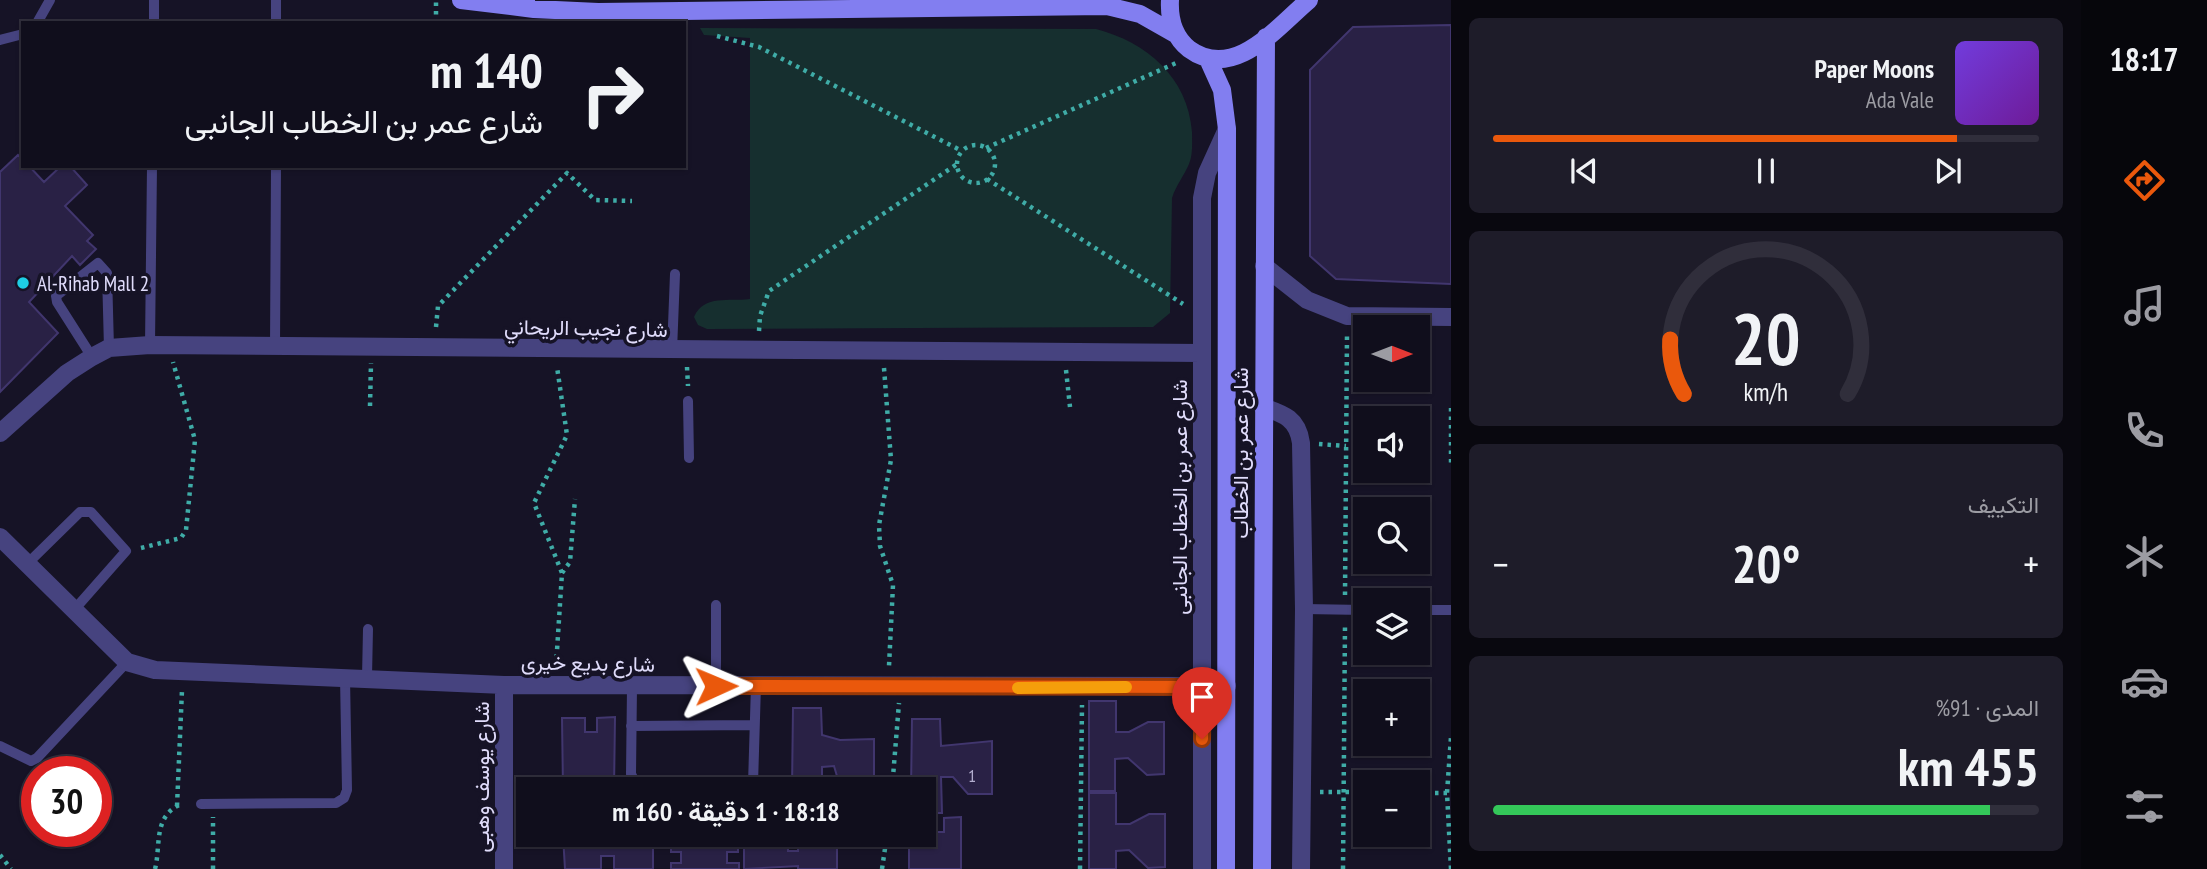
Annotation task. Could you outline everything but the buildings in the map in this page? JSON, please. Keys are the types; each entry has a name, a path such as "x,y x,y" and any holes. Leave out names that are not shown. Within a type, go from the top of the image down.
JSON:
{"street":[{"path":"461,0 566,12 678,17 1107,6 1140,14 1177,35 1202,56 1234,58 1247,53 1309,0"},
{"path":"1170,0 1170,13 1177,35"},
{"name":"شارع عمر بن الخطاب","path":"1262,869 1266,37"},
{"name":"شارع عمر بن الخطاب","path":"1202,56 1222,90 1227,130 1226,869"},
{"name":"شارع عمر بن الخطاب الجانبى","path":"1202,869 1202,198 1207,173 1227,130"},
{"path":"1264,266 1307,300 1347,316 1451,317"},
{"name":"شارع نجيب الريحاني","path":"0,433 67,373 109,348 159,346 680,351 881,348 1201,353"},
{"path":"1263,407 1285,414 1299,432 1304,609 1301,869"},
{"path":"0,537 127,662"},
{"name":"شارع بديع خيرى","path":"127,662 155,670 345,676 504,685 894,688 1227,686"},
{"name":"شارع يوسف وهبى","path":"504,685 504,869"}],"lane":[{"path":"38,21 50,0"},
{"path":"154,0 154,21"},
{"path":"276,0 276,21"},
{"path":"0,40 21,35"},
{"path":"152,168 159,346"},
{"path":"275,348 276,168"},
{"path":"92,357 57,302 56,296 98,263 107,273 109,348"},
{"path":"675,274 680,351"},
{"path":"688,401 689,458"},
{"path":"27,564 80,512 86,510 124,545 126,551 74,610"},
{"path":"716,605 716,686"},
{"path":"1304,609 1353,610"},
{"path":"1430,610 1451,610"},
{"path":"367,677 368,629"},
{"path":"0,746 31,761 37,758 127,662"},
{"path":"201,804 336,803 344,798 347,790 345,676"},
{"path":"632,687 631,775 637,786 646,789 748,787 754,777 756,685"},
{"path":"631,726 754,724"}],"path":[{"path":"436,0 436,21"},
{"path":"717,36 759,47 962,151"},
{"path":"758,349 760,316 769,291 957,164 962,151 969,146 986,148 1202,56"},
{"path":"957,164 960,174 967,181 977,183 987,179 994,169 994,158 986,148"},
{"path":"566,168 567,173 595,200 632,201"},
{"path":"433,349 438,306 567,173"},
{"path":"987,179 1202,316"},
{"path":"126,551 181,538 186,530 195,440 159,346"},
{"path":"370,406 371,348"},
{"path":"881,348 891,436 889,484 879,525 880,546 893,585 892,777"},
{"path":"554,350 567,435 534,503 562,573 555,684"},
{"path":"680,351 688,401"},
{"path":"1067,352 1066,386 1070,407"},
{"path":"1451,408 1451,463"},
{"path":"562,573 570,562 575,499"},
{"path":"177,806 183,671"},
{"path":"1080,869 1083,687"},
{"path":"1451,737 1451,869"},
{"path":"1302,792 1353,792"},
{"path":"1430,793 1449,793"},
{"path":"155,869 156,842 164,818 177,806 201,804"},
{"path":"213,869 214,804"},
{"path":"882,869 885,847"},
{"path":"0,855 11,869"}],"green space":[{"path":"700,28 1096,29 1132,43 1161,65 1173,79 1189,112 1192,132 1190,160 1172,198 1170,313 1153,327 707,329 698,325 694,317 704,305 718,300 750,299 750,38 704,35"}],"slow traffic":[{"path":"1018,688 1126,687"}],"place":[{"name":"Al-Rihab Mall 2","path":"23,283"}],"route":[{"path":"716,686 1203,687 1202,739"}]}
